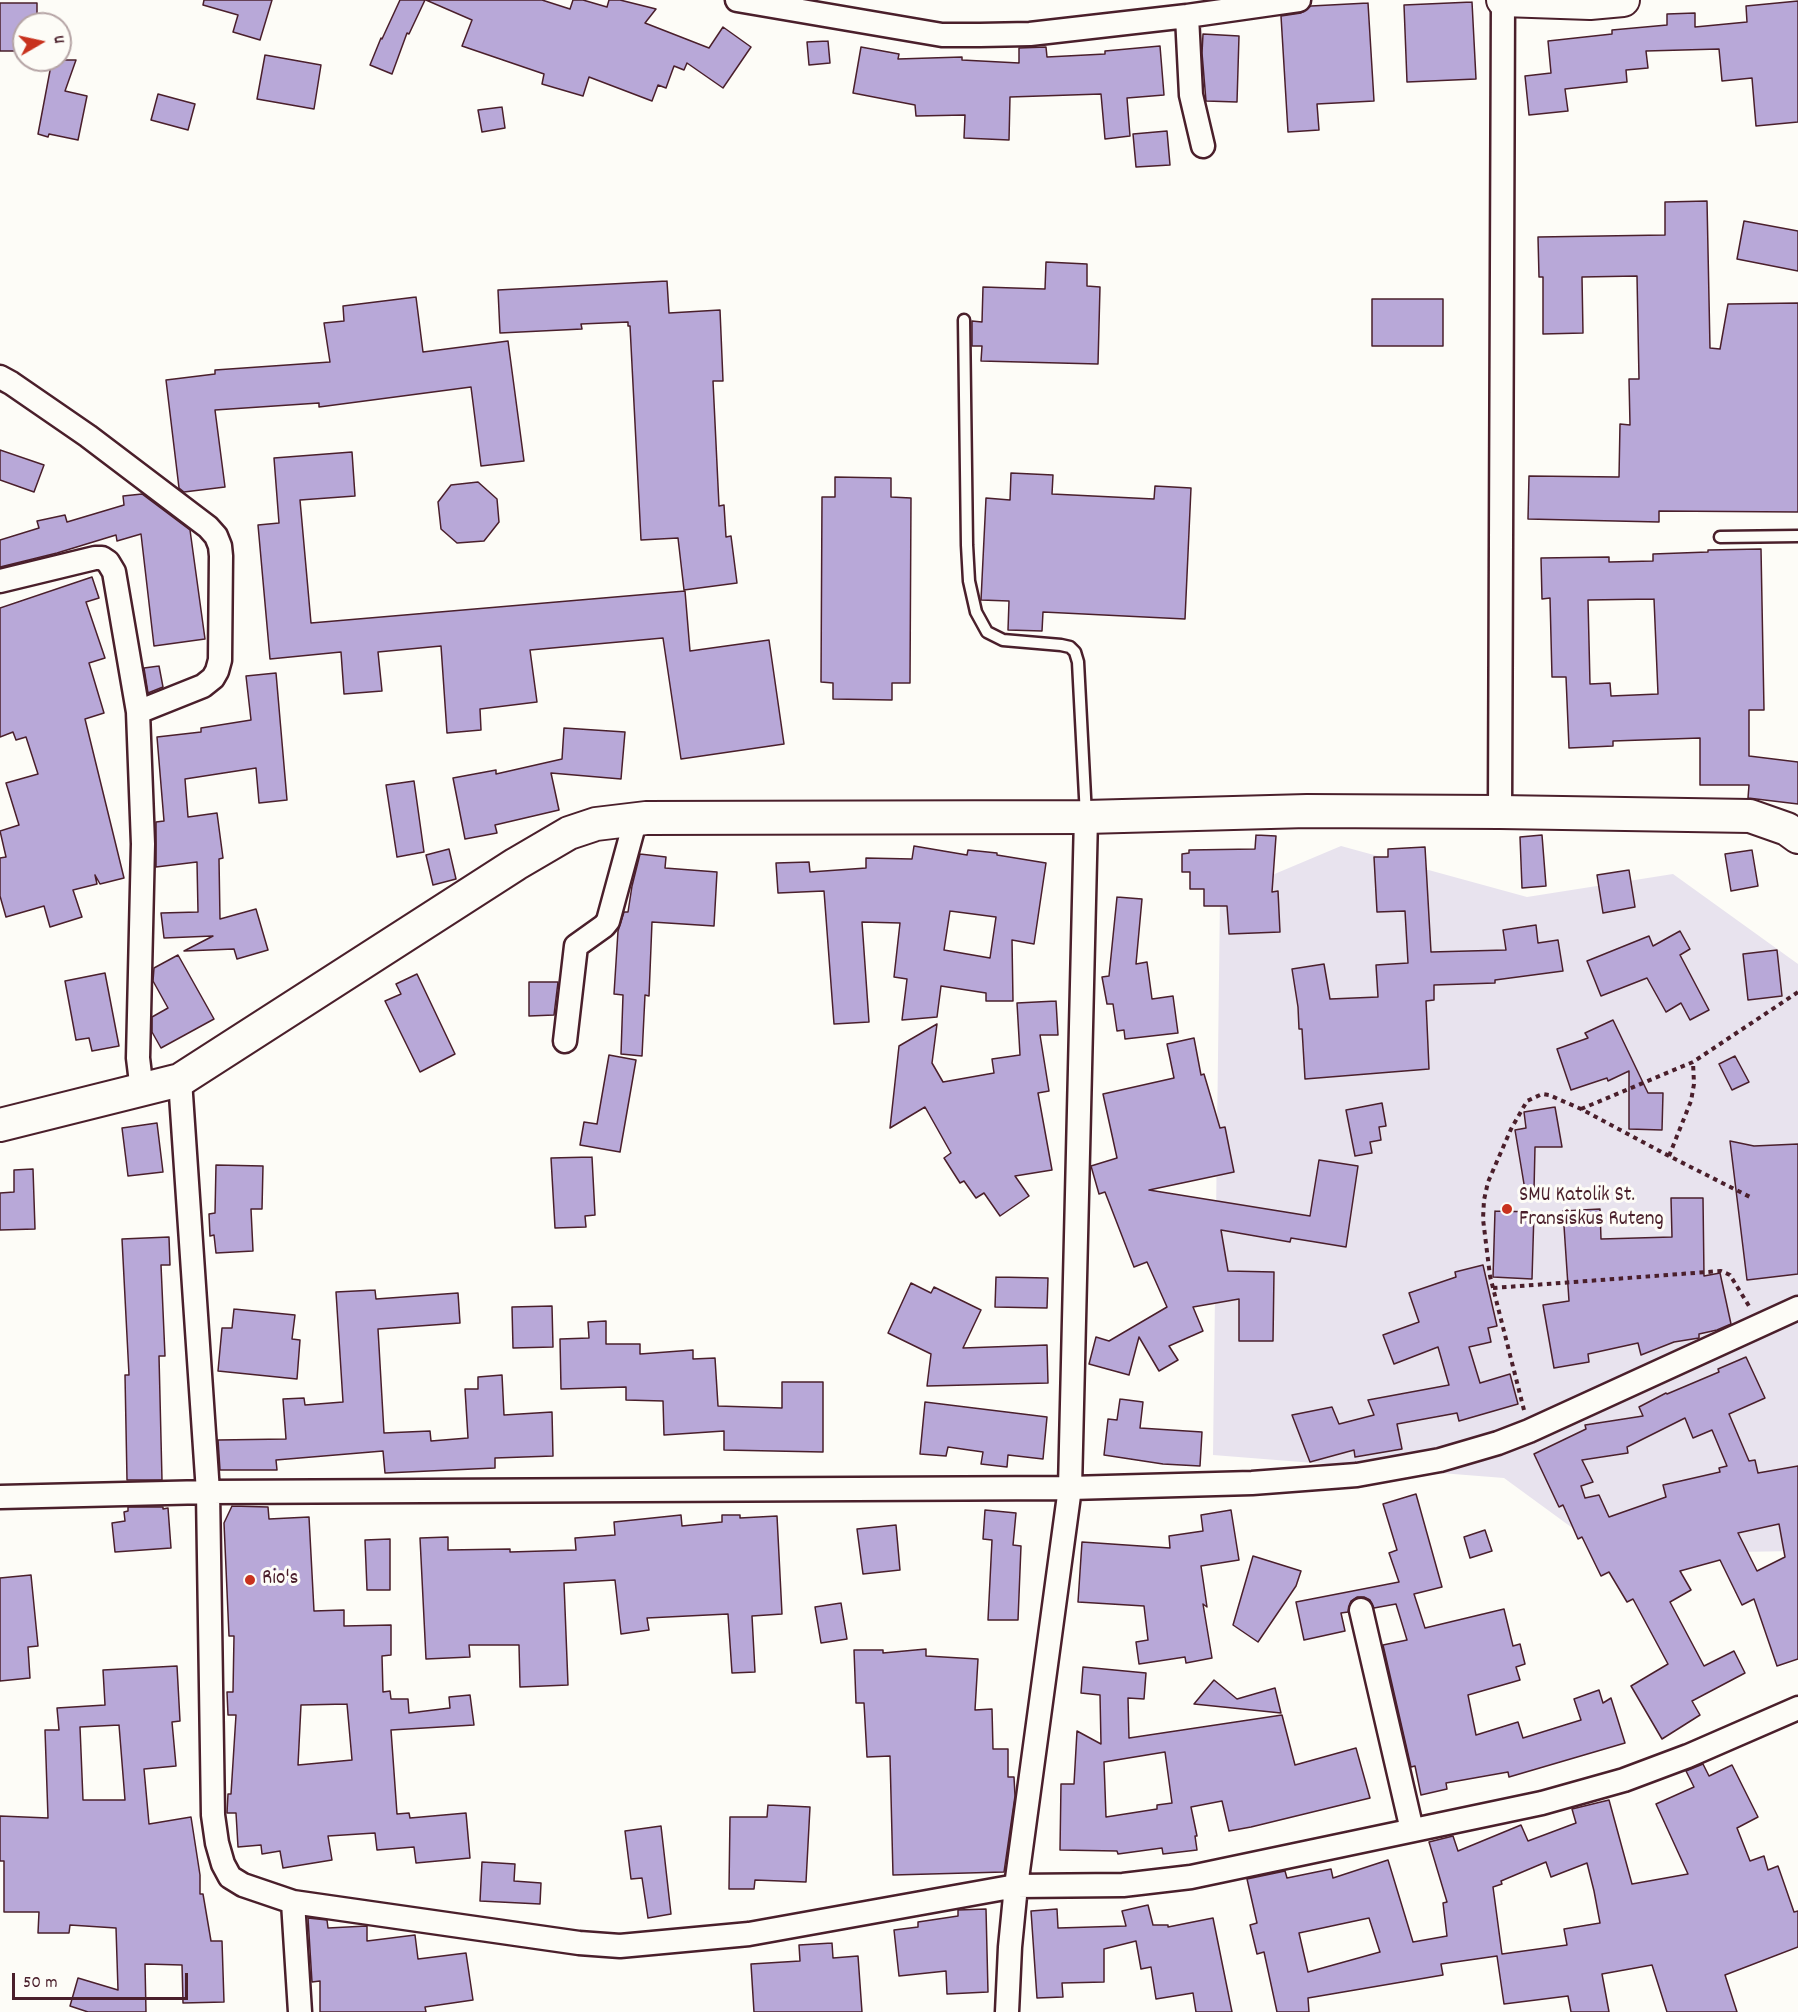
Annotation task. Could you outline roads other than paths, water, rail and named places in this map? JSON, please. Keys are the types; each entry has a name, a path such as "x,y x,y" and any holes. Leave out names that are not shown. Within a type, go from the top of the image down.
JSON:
{"street":[{"path":"736,0 942,35 1030,34 1187,16 1299,0"},
{"path":"1500,812 1503,0 1590,3 1623,0"},
{"path":"1187,16 1191,95 1203,146"},
{"path":"0,377 88,436 208,527 216,536 221,556 220,660 217,671 213,678 203,686 138,712"},
{"path":"0,581 95,558 102,558 108,562 114,572 138,712 143,844 138,1058 142,1090"},
{"path":"0,1125 180,1080 516,864 569,833 596,824 636,818 1086,817 1307,811 1500,812 1750,816 1787,828 1798,837"},
{"path":"1007,2012 1016,1886 1070,1488 1086,817"},
{"path":"565,1041 576,946 608,921 636,818"},
{"path":"180,1080 208,1492 213,1803 216,1843 230,1877 243,1885 293,1902 579,1943 620,1946 749,1934 1016,1886 1123,1885 1191,1877 1542,1803 1624,1780 1688,1756 1798,1708"},
{"path":"0,1497 208,1492 1070,1488 1252,1483 1357,1475 1440,1460 1498,1443 1798,1308"},
{"path":"1361,1610 1412,1830"},
{"path":"293,1902 300,2012"}],"lane":[{"path":"964,320 967,545 969,581 976,612 987,632 1003,640 1061,645 1070,647 1075,652 1078,662 1086,817"},
{"path":"1720,537 1798,536"}],"place":[{"name":"SMU Katolik St. Fransiskus Ruteng","path":"1507,1209"},
{"name":"Rio's","path":"250,1580"}]}
